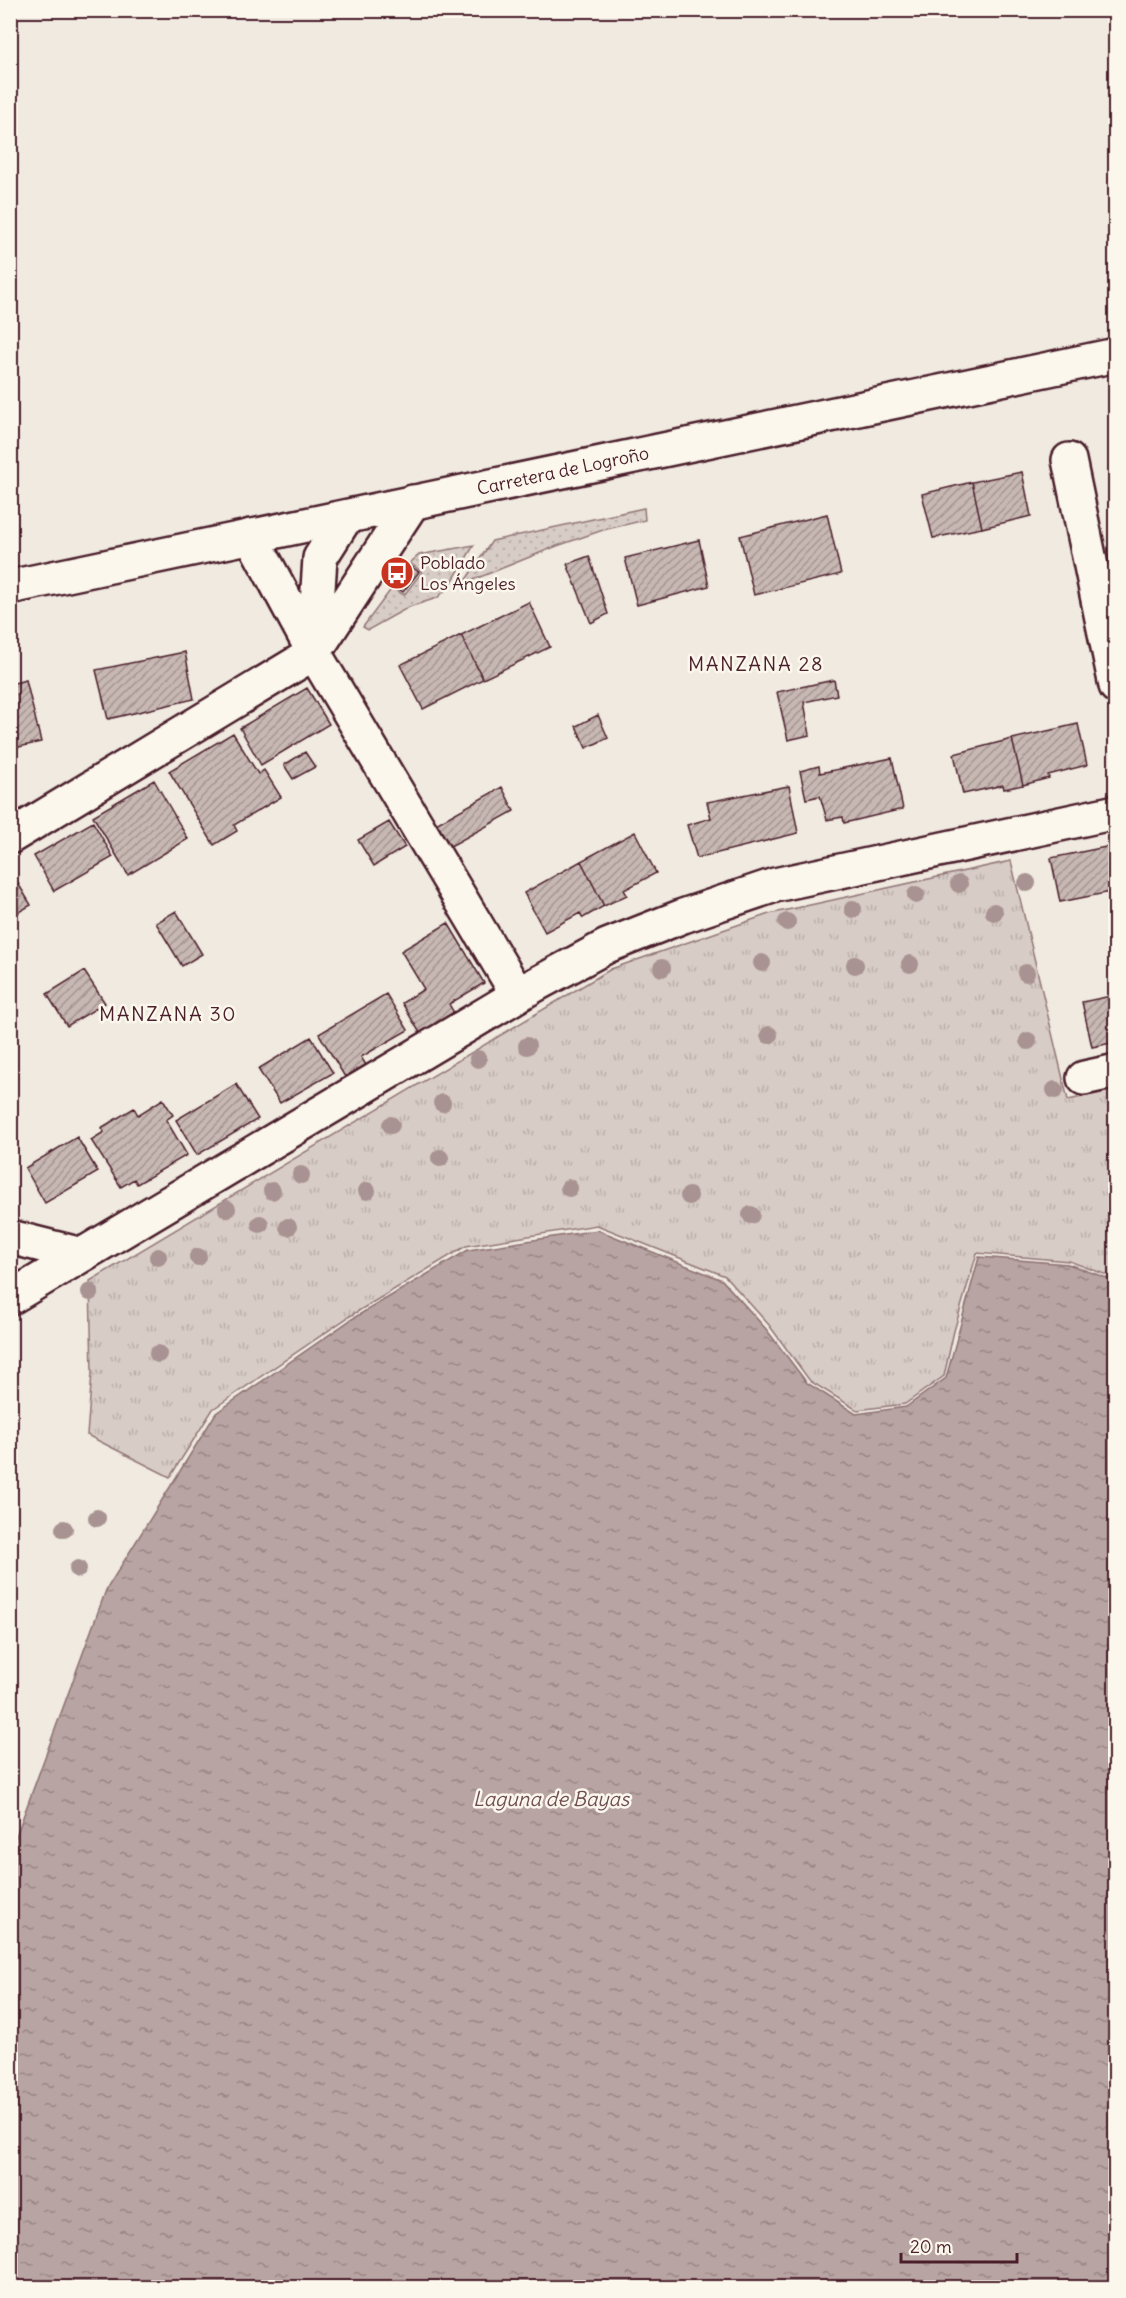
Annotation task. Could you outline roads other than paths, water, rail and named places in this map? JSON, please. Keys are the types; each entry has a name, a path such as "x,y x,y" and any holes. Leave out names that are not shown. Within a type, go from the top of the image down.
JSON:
{"street":[{"name":"Carretera de Logroño","path":"10,587 1116,355"},
{"path":"1068,460 1116,687"},
{"path":"10,837 314,653 413,502"},
{"path":"314,653 320,558 346,517"},
{"path":"251,536 314,653 518,995"},
{"path":"10,1298 518,995 607,946 683,916 776,885 1116,812"},
{"path":"1084,1078 1116,1071"},
{"path":"10,1237 82,1256"}],"water":[{"name":"Laguna de Bayas","path":"598,1230 722,1280 766,1329 807,1383 856,1414 906,1407 946,1378 979,1257 1068,1264 1115,1281 1115,2287 11,2287 11,1850 106,1590 216,1413 352,1319 468,1250"}],"place":[{"name":"Poblado Los Ángeles","path":"397,573"}],"district":[{"name":"MANZANA 28","path":"756,664"},
{"name":"MANZANA 30","path":"168,1014"}]}
